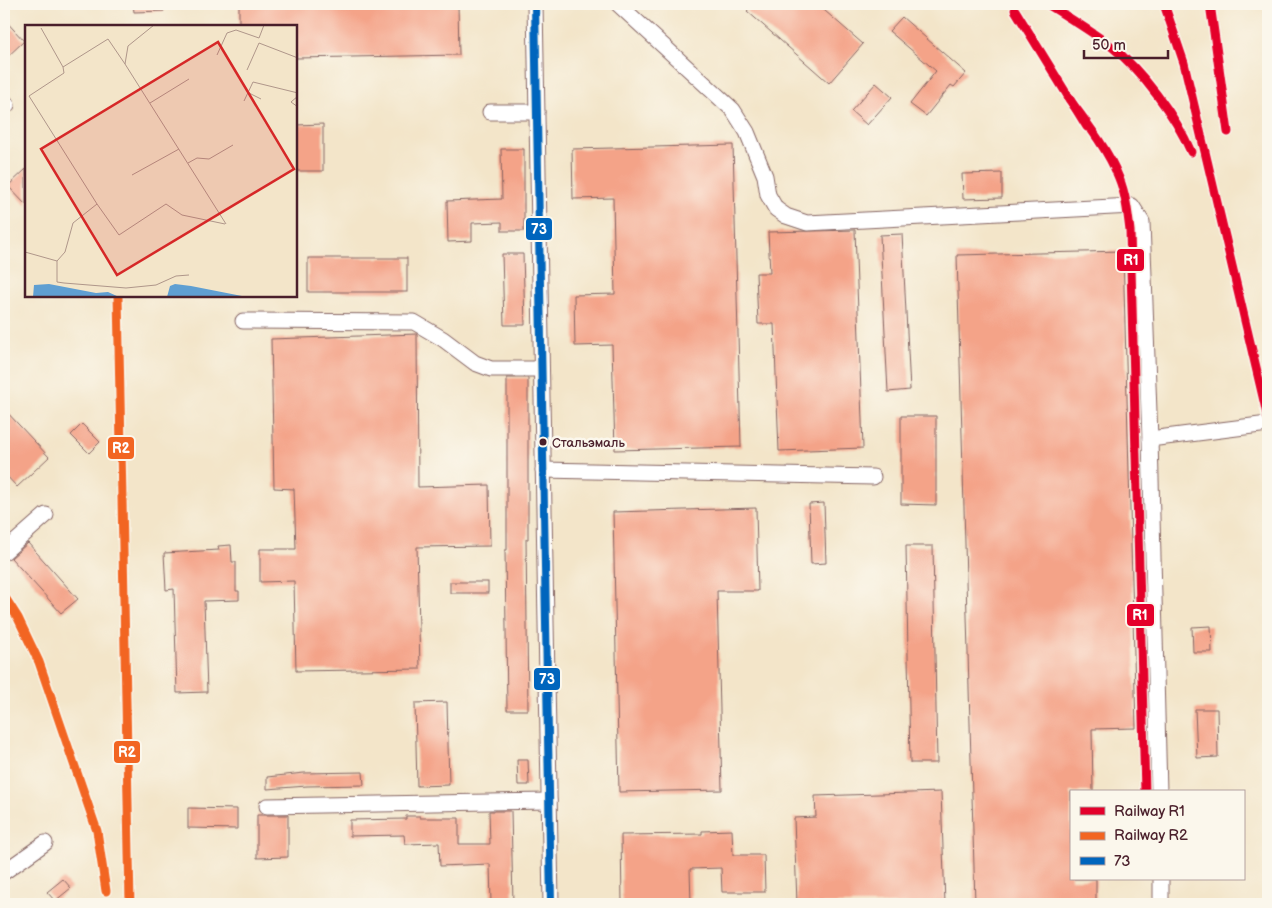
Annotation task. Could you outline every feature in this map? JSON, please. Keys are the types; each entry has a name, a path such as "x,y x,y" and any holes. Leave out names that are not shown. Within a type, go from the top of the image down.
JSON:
{"street":[{"path":"535,4 551,904"},
{"path":"618,4 733,110 747,132 765,176 768,195 776,209 786,216 807,222 1132,206 1142,222 1150,439 1159,790"},
{"path":"490,112 537,112"},
{"path":"243,321 414,322 443,339 475,363 491,369 541,369"},
{"path":"1150,439 1268,424"},
{"path":"542,470 873,477"},
{"path":"4,551 46,515"},
{"path":"267,806 549,801"},
{"path":"4,872 45,842"},
{"path":"1161,880 1162,904"}],"building":[{"path":"133,4 164,4 164,11 134,12"},
{"path":"239,4 458,4 459,55 298,58 298,25 239,25"},
{"path":"754,4 817,4 863,44 829,83 747,11"},
{"path":"902,17 966,73 954,87 951,85 926,116 910,104 936,71 889,31"},
{"path":"4,19 24,41 4,60"},
{"path":"876,83 892,97 867,125 851,111"},
{"path":"323,124 323,171 298,171 298,125"},
{"path":"733,145 741,447 615,450 612,345 575,346 574,295 615,294 613,198 573,199 572,149"},
{"path":"501,149 524,149 524,231 502,231 502,222 472,223 472,241 448,242 447,201 502,199"},
{"path":"25,170 25,204 8,186"},
{"path":"1002,173 1002,198 963,199 962,174"},
{"path":"855,230 863,448 779,451 774,324 758,324 756,273 770,273 768,232"},
{"path":"902,234 910,390 888,392 880,235"},
{"path":"1123,251 1136,728 1092,729 1093,790 1070,790 1070,880 1096,880 1096,904 975,904 957,255"},
{"path":"502,254 523,254 525,325 504,325"},
{"path":"308,258 407,258 407,292 308,292"},
{"path":"417,334 418,487 489,485 490,546 417,547 420,669 296,671 294,581 260,582 260,549 296,549 294,489 274,488 271,339"},
{"path":"507,378 528,378 528,539 526,539 528,710 507,710 505,550 507,550"},
{"path":"4,409 49,457 17,487 4,473"},
{"path":"901,416 936,416 936,505 901,504"},
{"path":"82,424 100,442 89,453 71,435"},
{"path":"824,503 826,563 811,564 809,504"},
{"path":"756,508 758,591 717,591 722,790 619,792 613,512"},
{"path":"28,543 78,599 61,613 11,558"},
{"path":"231,545 232,562 236,562 236,591 239,591 239,600 204,601 207,692 177,693 174,589 166,590 164,553 219,550 218,546"},
{"path":"906,546 933,546 937,763 910,763"},
{"path":"450,582 488,582 488,593 450,593"},
{"path":"1211,626 1212,652 1193,652 1192,627"},
{"path":"447,702 449,785 417,786 415,703"},
{"path":"1195,709 1217,709 1218,757 1197,758"},
{"path":"517,760 528,760 529,785 518,785"},
{"path":"363,772 364,785 267,789 267,777 304,773"},
{"path":"941,792 945,904 797,904 794,818 816,817 815,796"},
{"path":"188,808 237,809 237,829 188,828"},
{"path":"489,811 511,811 513,904 491,904 490,864 440,866 439,843 405,844 404,835 350,836 350,820 406,819 406,816 459,818 459,844 490,844"},
{"path":"257,815 288,815 288,857 257,858"},
{"path":"732,830 733,855 764,855 765,892 722,892 721,868 690,869 691,904 622,904 621,835 702,834 702,831"},
{"path":"63,879 71,888 55,901 47,892"}],"rail line":[{"name":"R1","path":"1047,4 1103,40 1134,68 1157,94 1191,152"},
{"name":"R1","path":"1164,4 1184,63 1268,418"},
{"name":"R1","path":"1210,4 1228,132"},
{"name":"R1","path":"1015,10 1087,127"},
{"name":"R1","path":"1069,99 1097,137 1119,178 1126,204 1130,231 1145,790"},
{"name":"R2","path":"118,298 130,904"},
{"name":"R2","path":"4,596 18,618 39,662 97,831 106,891"}],"transit line":[{"name":"73","path":"535,4 551,904"}],"place":[{"name":"Стальэмаль","path":"543,442"}]}
